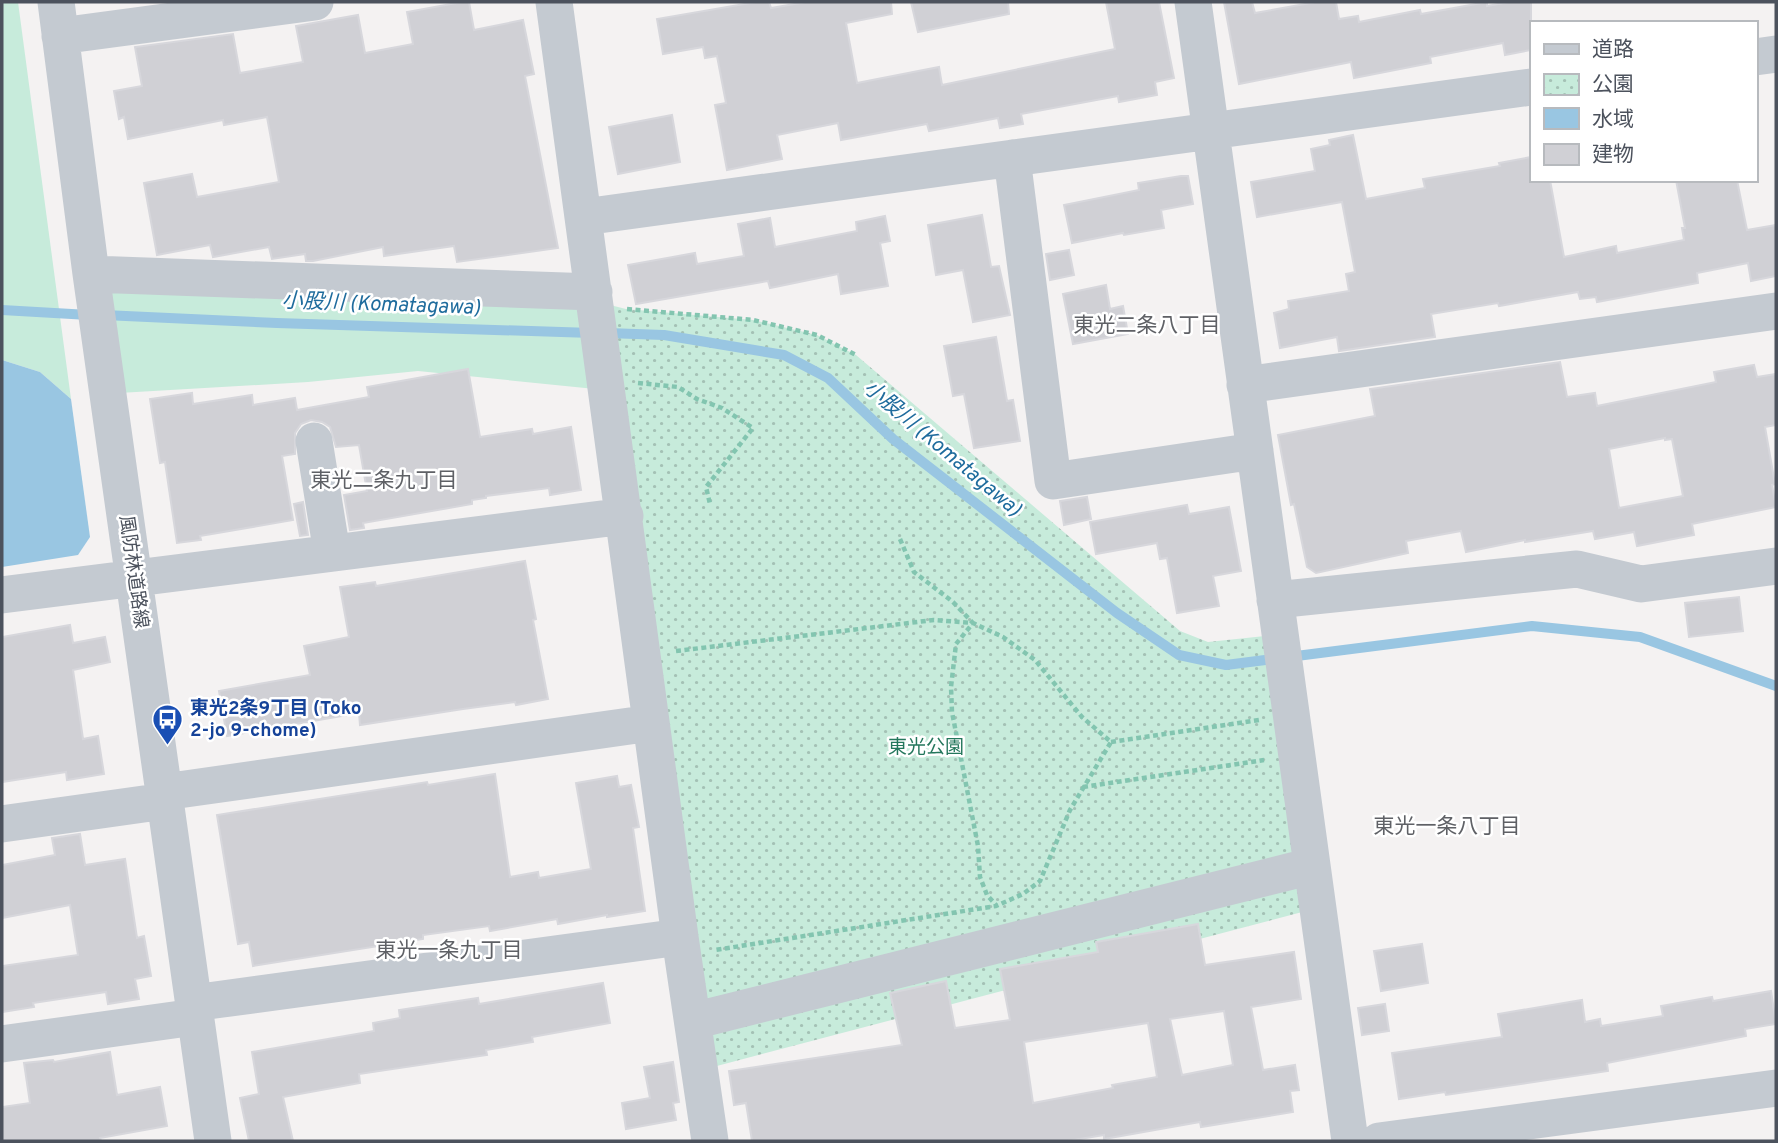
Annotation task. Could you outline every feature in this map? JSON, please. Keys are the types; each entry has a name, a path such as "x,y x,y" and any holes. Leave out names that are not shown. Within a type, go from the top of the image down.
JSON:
{"street":[{"path":"58,19 315,2"},
{"path":"554,2 710,1141"},
{"path":"1193,2 1350,1141"},
{"name":"風防林道路線","path":"58,19 93,288 213,1141"},
{"path":"1757,57 1776,54"},
{"path":"584,217 1530,87"},
{"path":"1012,158 1053,481 1255,451"},
{"path":"93,288 595,302"},
{"path":"1245,385 1776,311"},
{"path":"314,440 332,554"},
{"path":"2,595 625,516"},
{"path":"1277,616 1577,569 1641,584 1776,566"},
{"path":"2,824 651,723"},
{"path":"693,1021 1312,866"},
{"path":"2,1044 194,1010 682,946"},
{"path":"1379,1141 1776,1088"}],"path":[{"path":"595,302 753,320 817,335 856,355"},
{"path":"604,367 644,383 678,387 697,399 722,408 753,428 706,487 710,504"},
{"path":"900,539 914,572 953,602 973,623"},
{"path":"644,655 934,620 973,623 1003,637 1035,660 1082,717 1111,742 1291,715"},
{"path":"973,623 956,644 951,687 952,712 978,846 980,877 987,895 996,906"},
{"path":"682,946 996,906 1023,894 1040,881 1070,810 1111,742"},
{"path":"1083,787 1296,755"}],"green space":[{"path":"2,2 18,2 71,399 40,372 2,360"},
{"path":"104,290 585,304 595,389 418,371 308,382 119,393"},
{"name":"東光公園","path":"610,305 626,309 753,320 817,335 856,355 1180,631 1208,642 1265,636 1306,911 713,1067"}],"water":[{"path":"2,360 40,372 71,399 90,537 78,555 2,567"}],"building":[{"path":"469,2 474,30 523,20 534,74 525,76 558,248 457,262 454,246 384,256 383,247 313,261 306,261 305,254 272,259 269,247 213,257 210,245 157,255 144,183 192,174 197,197 279,182 267,117 224,125 223,120 128,139 124,117 119,119 114,91 142,86 135,47 233,34 240,73 303,62 296,26 358,15 365,53 413,44 407,12"},
{"path":"769,2 771,8 806,2 891,2 892,14 846,23 857,83 939,67 942,85 1115,49 1106,2 1159,2 1174,78 1155,82 1157,95 1119,102 1118,96 1021,114 1023,124 1000,128 998,118 929,131 927,124 841,140 838,123 777,135 782,159 727,170 715,105 726,103 717,56 705,58 703,47 663,54 657,19"},
{"path":"911,2 1008,2 1009,14 918,32"},
{"path":"1224,2 1252,2 1255,13 1316,2 1336,2 1339,19 1358,16 1359,22 1420,10 1421,14 1487,2 1487,6 1531,2 1530,50 1505,55 1503,43 1430,57 1431,63 1354,78 1351,62 1239,84"},
{"path":"672,115 680,162 618,174 609,127"},
{"path":"1353,135 1366,199 1425,188 1423,179 1500,166 1499,163 1530,157 1530,182 1550,182 1564,257 1616,246 1617,253 1684,240 1682,228 1685,228 1676,182 1737,182 1747,230 1776,225 1776,276 1751,281 1748,263 1697,273 1698,283 1597,302 1596,297 1580,299 1578,292 1499,306 1498,303 1431,314 1435,337 1339,351 1337,337 1280,348 1274,313 1289,309 1288,301 1349,291 1346,274 1355,272 1342,202 1257,217 1251,182 1315,171 1311,149 1330,145 1329,140"},
{"path":"1188,176 1193,204 1161,210 1164,228 1072,243 1064,205 1139,190 1138,183"},
{"path":"982,215 991,267 999,266 1010,315 973,322 963,270 936,275 928,225"},
{"path":"885,216 890,241 880,243 888,286 841,294 838,274 770,288 768,281 636,304 628,265 695,253 697,264 744,256 738,224 770,218 775,247 857,231 856,222"},
{"path":"1069,250 1074,275 1050,280 1046,254"},
{"path":"1106,285 1110,309 1123,306 1128,334 1073,344 1063,294"},
{"path":"996,337 1007,401 1013,400 1020,441 974,448 964,394 953,396 944,346"},
{"path":"1560,362 1567,397 1595,393 1597,406 1716,382 1714,372 1754,365 1757,377 1776,374 1776,425 1765,427 1775,484 1772,485 1776,507 1692,524 1694,535 1637,546 1634,532 1595,539 1593,531 1525,540 1466,552 1461,531 1406,541 1408,553 1316,573 1307,567 1294,504 1291,505 1278,435 1375,416 1370,389","holes":["1672,439 1683,496 1619,508 1609,449"]},
{"path":"468,369 480,437 532,429 533,434 571,427 581,490 550,495 549,488 486,496 472,500 472,504 363,523 364,528 350,530 344,495 367,491 359,445 336,447 330,427 311,420 301,424 295,433 295,454 282,456 293,520 200,536 201,540 177,543 165,462 160,463 150,399 192,393 193,404 252,395 253,405 295,398 297,410 369,397 367,387"},
{"path":"1087,497 1091,519 1064,525 1060,501"},
{"path":"303,502 308,535 300,536 294,504"},
{"path":"1187,505 1189,514 1229,507 1241,571 1213,576 1219,606 1177,613 1167,558 1160,559 1157,543 1096,554 1090,522"},
{"path":"525,561 548,699 360,725 359,713 227,736 219,691 310,675 304,646 349,637 340,587 375,582 376,586"},
{"path":"1739,597 1743,631 1689,637 1685,603"},
{"path":"70,625 73,643 105,637 110,662 73,670 83,739 98,736 104,774 67,780 66,772 2,782 2,637"},
{"path":"495,774 510,877 538,872 539,878 591,869 576,783 617,776 619,787 631,785 639,827 633,828 645,911 558,924 557,919 490,931 489,926 423,935 423,939 253,966 249,942 238,944 217,815"},
{"path":"80,834 85,865 125,859 137,938 144,936 151,976 135,979 139,999 108,1004 106,992 33,1003 34,1007 2,1012 2,966 78,955 70,905 2,918 2,865 55,855 52,838"},
{"path":"1198,924 1205,965 1294,952 1301,999 1251,1007 1263,1070 1295,1065 1299,1090 1290,1091 1293,1112 1201,1127 1200,1122 1104,1139 1104,1135 1068,1141 752,1141 746,1103 734,1105 729,1071 902,1045 890,993 946,981 955,1028 1010,1020 1000,969 1098,952 1096,942","holes":["1224,1011 1233,1065 1182,1075 1170,1019","1148,1023 1157,1077 1033,1103 1024,1042"]},
{"path":"1422,944 1428,983 1381,991 1374,951"},
{"path":"603,983 610,1023 532,1037 533,1042 486,1050 487,1055 359,1074 360,1083 283,1097 293,1141 249,1141 240,1098 259,1094 252,1052 374,1031 373,1023 400,1018 399,1010 478,998 479,1004"},
{"path":"1771,991 1776,1024 1745,1029 1746,1036 1607,1063 1608,1071 1446,1095 1445,1092 1399,1099 1392,1053 1502,1037 1498,1014 1582,1000 1585,1022 1600,1019 1601,1026 1663,1016 1661,1006"},
{"path":"1385,1004 1389,1031 1362,1035 1358,1008"},
{"path":"110,1052 117,1095 160,1087 167,1126 100,1138 101,1141 2,1141 2,1107 30,1103 24,1063 54,1062"},
{"path":"673,1062 679,1102 673,1103 676,1120 626,1129 622,1103 650,1098 644,1067"}],"waterway":[{"name":"小股川 (Komatagawa)","path":"2,310 89,315"},
{"name":"小股川 (Komatagawa)","path":"104,315 592,333"},
{"name":"小股川 (Komatagawa)","path":"607,333 664,335 784,355 828,378 893,439 1117,613 1179,655 1226,665 1532,626 1640,637 1776,686"}],"place":[{"name":"東光2条9丁目 (Toko 2-jo 9-chome)","path":"167,747"}],"district":[{"name":"東光二条八丁目","path":"1147,326"},
{"name":"東光二条九丁目","path":"384,481"},
{"name":"東光一条八丁目","path":"1447,827"},
{"name":"東光一条九丁目","path":"449,951"}]}
